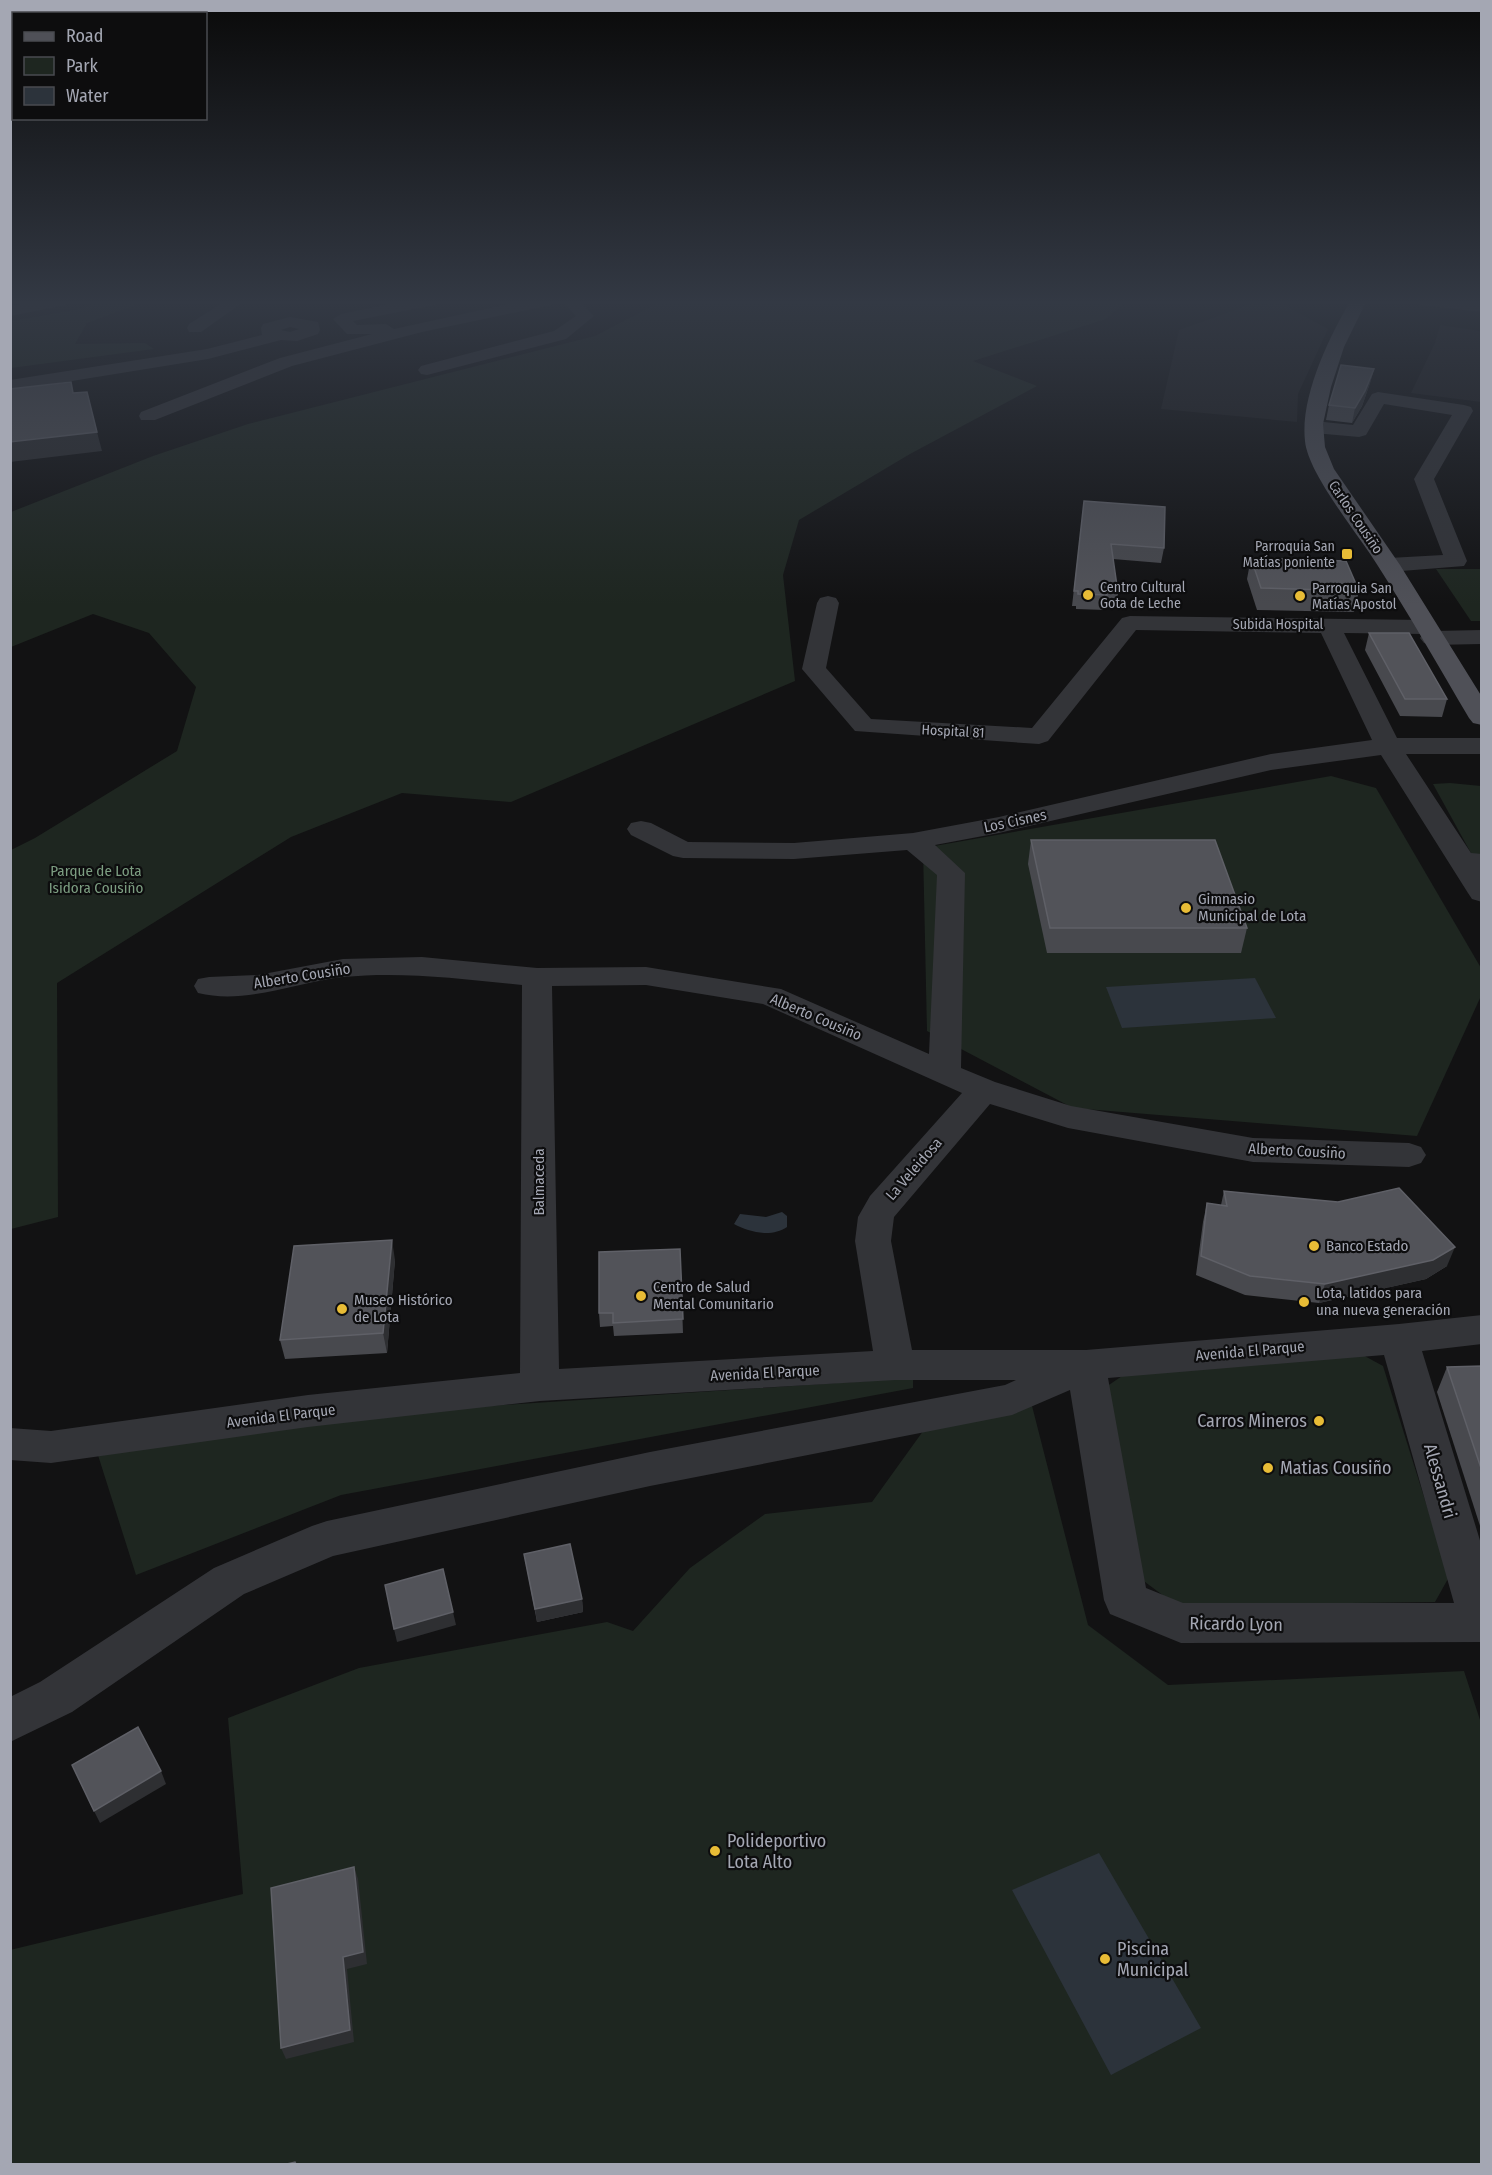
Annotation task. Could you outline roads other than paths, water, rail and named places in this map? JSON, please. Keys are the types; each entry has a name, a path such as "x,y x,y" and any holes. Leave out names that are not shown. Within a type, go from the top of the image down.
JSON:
{"main road":[{"name":"Carlos Cousiño","path":"1320,402 1314,427 1317,454 1324,470 1389,565 1482,718"}],"street":[{"path":"148,416 185,402"},
{"path":"1314,427 1354,440 1376,402"},
{"path":"1389,565 1456,561 1424,479 1473,409 1408,402"},
{"name":"Hospital 81","path":"828,603 814,669 864,726 1039,736 1130,623"},
{"name":"Subida Hospital","path":"1130,623 1328,624 1482,637"},
{"path":"1328,624 1393,753 1472,862 1482,893"},
{"path":"1393,753 1482,746"},
{"path":"1393,753 1482,766"},
{"name":"Los Cisnes","path":"641,829 683,850 795,850 913,842 1010,823 1271,762 1393,753"},
{"path":"913,842 951,873 945,1074"},
{"name":"Alberto Cousiño","path":"209,986 258,984 343,968 422,966 537,977 646,976 770,996 983,1090 1068,1117 1253,1150 1409,1155"},
{"name":"Balmaceda","path":"537,977 540,1386"},
{"name":"La Veleidosa","path":"895,1365 873,1241 876,1217 883,1205 983,1090"},
{"name":"Avenida El Parque","path":"10,1444 51,1447 308,1411 540,1386 895,1365 1086,1365 1399,1339 1482,1329"},
{"name":"Alessandri","path":"1399,1339 1482,1622"},
{"path":"10,1721 56,1697 229,1581 327,1539 650,1469 1012,1399 1086,1365"},
{"name":"Ricardo Lyon","path":"1086,1365 1126,1600 1181,1623 1482,1622"}],"water":[{"path":"1255,978 1276,1018 1122,1028 1106,987"},
{"path":"782,1212 787,1216 787,1227 774,1232 753,1231 734,1224 740,1214 766,1217"},
{"name":"Piscina Municipal","path":"1099,1853 1201,2028 1111,2075 1012,1890"}],"place":[{"name":"Parroquia San Matías poniente","path":"1347,554"},
{"name":"Centro Cultural Gota de Leche","path":"1088,595"},
{"name":"Parroquia San Matías Apostol","path":"1300,596"},
{"name":"Gimnasio Municipal de Lota","path":"1186,908"},
{"name":"Banco Estado","path":"1314,1246"},
{"name":"Centro de Salud Mental Comunitario","path":"641,1296"},
{"name":"Lota, latidos para una nueva generación","path":"1304,1302"},
{"name":"Museo Histórico de Lota","path":"342,1309"},
{"name":"Carros Mineros","path":"1319,1421"},
{"name":"Matias Cousiño","path":"1268,1468"},
{"name":"Polideportivo Lota Alto","path":"715,1851"},
{"name":"Piscina Municipal","path":"1105,1959"}],"park label":[{"name":"Parque de Lota Isidora Cousiño","path":"96,880"}]}
